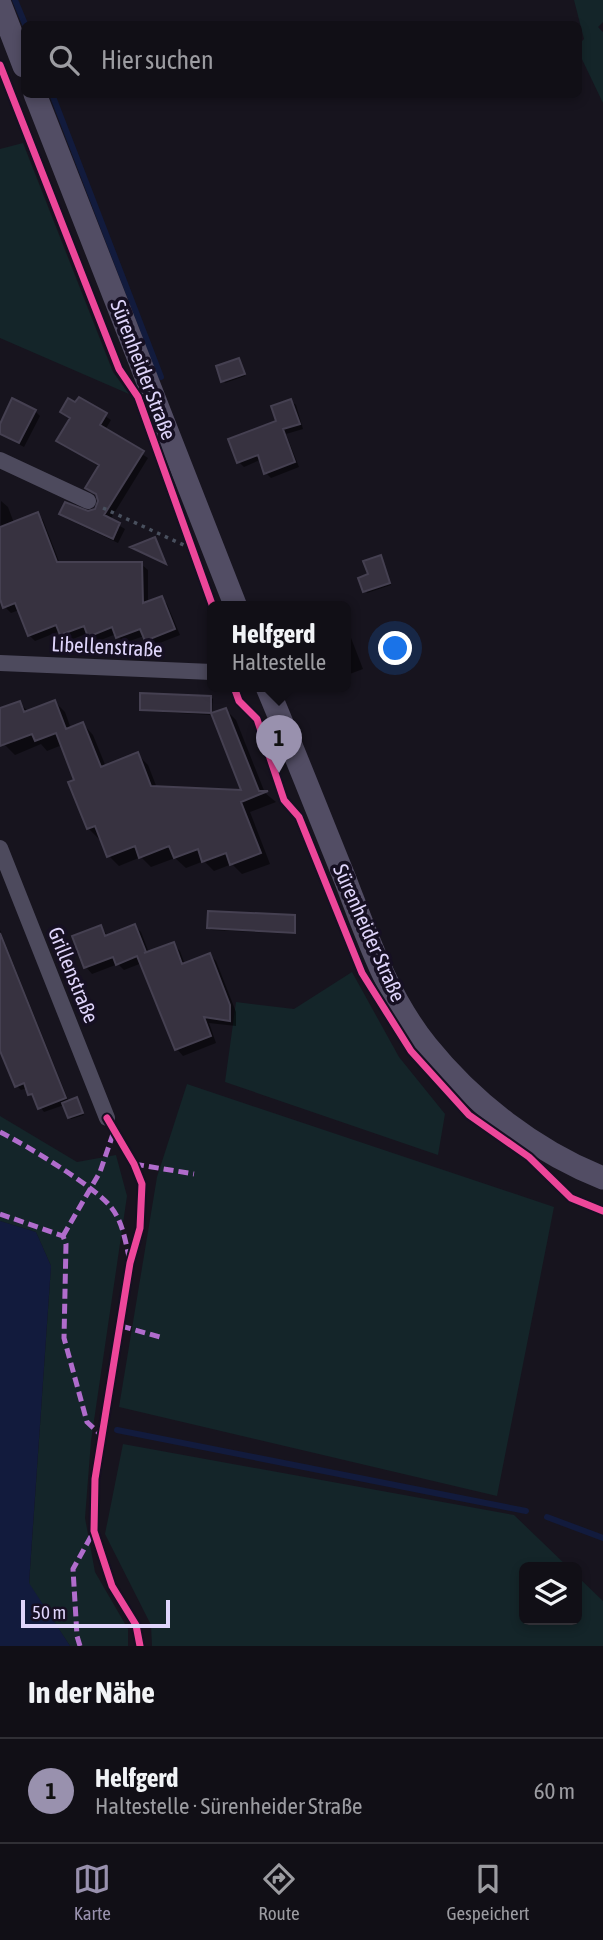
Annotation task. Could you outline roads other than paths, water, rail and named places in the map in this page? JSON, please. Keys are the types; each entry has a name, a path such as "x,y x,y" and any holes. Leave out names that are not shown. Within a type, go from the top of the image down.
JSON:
{"main road":[{"path":"0,4 21,58"},
{"name":"Sürenheider Straße","path":"38,98 234,601"},
{"name":"Sürenheider Straße","path":"269,692 373,950 399,1002 426,1045 477,1100 536,1144 582,1170 603,1178"}],"street":[{"path":"0,460 88,501"},
{"name":"Libellenstraße","path":"0,663 207,672"},
{"name":"Grillenstraße","path":"0,848 107,1118"}],"water":[{"path":"0,1221 36,1232 51,1266 29,1583 70,1646 0,1646"}],"waterway":[{"path":"15,0 24,21"},
{"path":"54,98 161,377"},
{"path":"117,1430 526,1511"},
{"path":"547,1517 603,1538"}],"place":[{"name":"Helfgerd","path":"279,773"}]}
